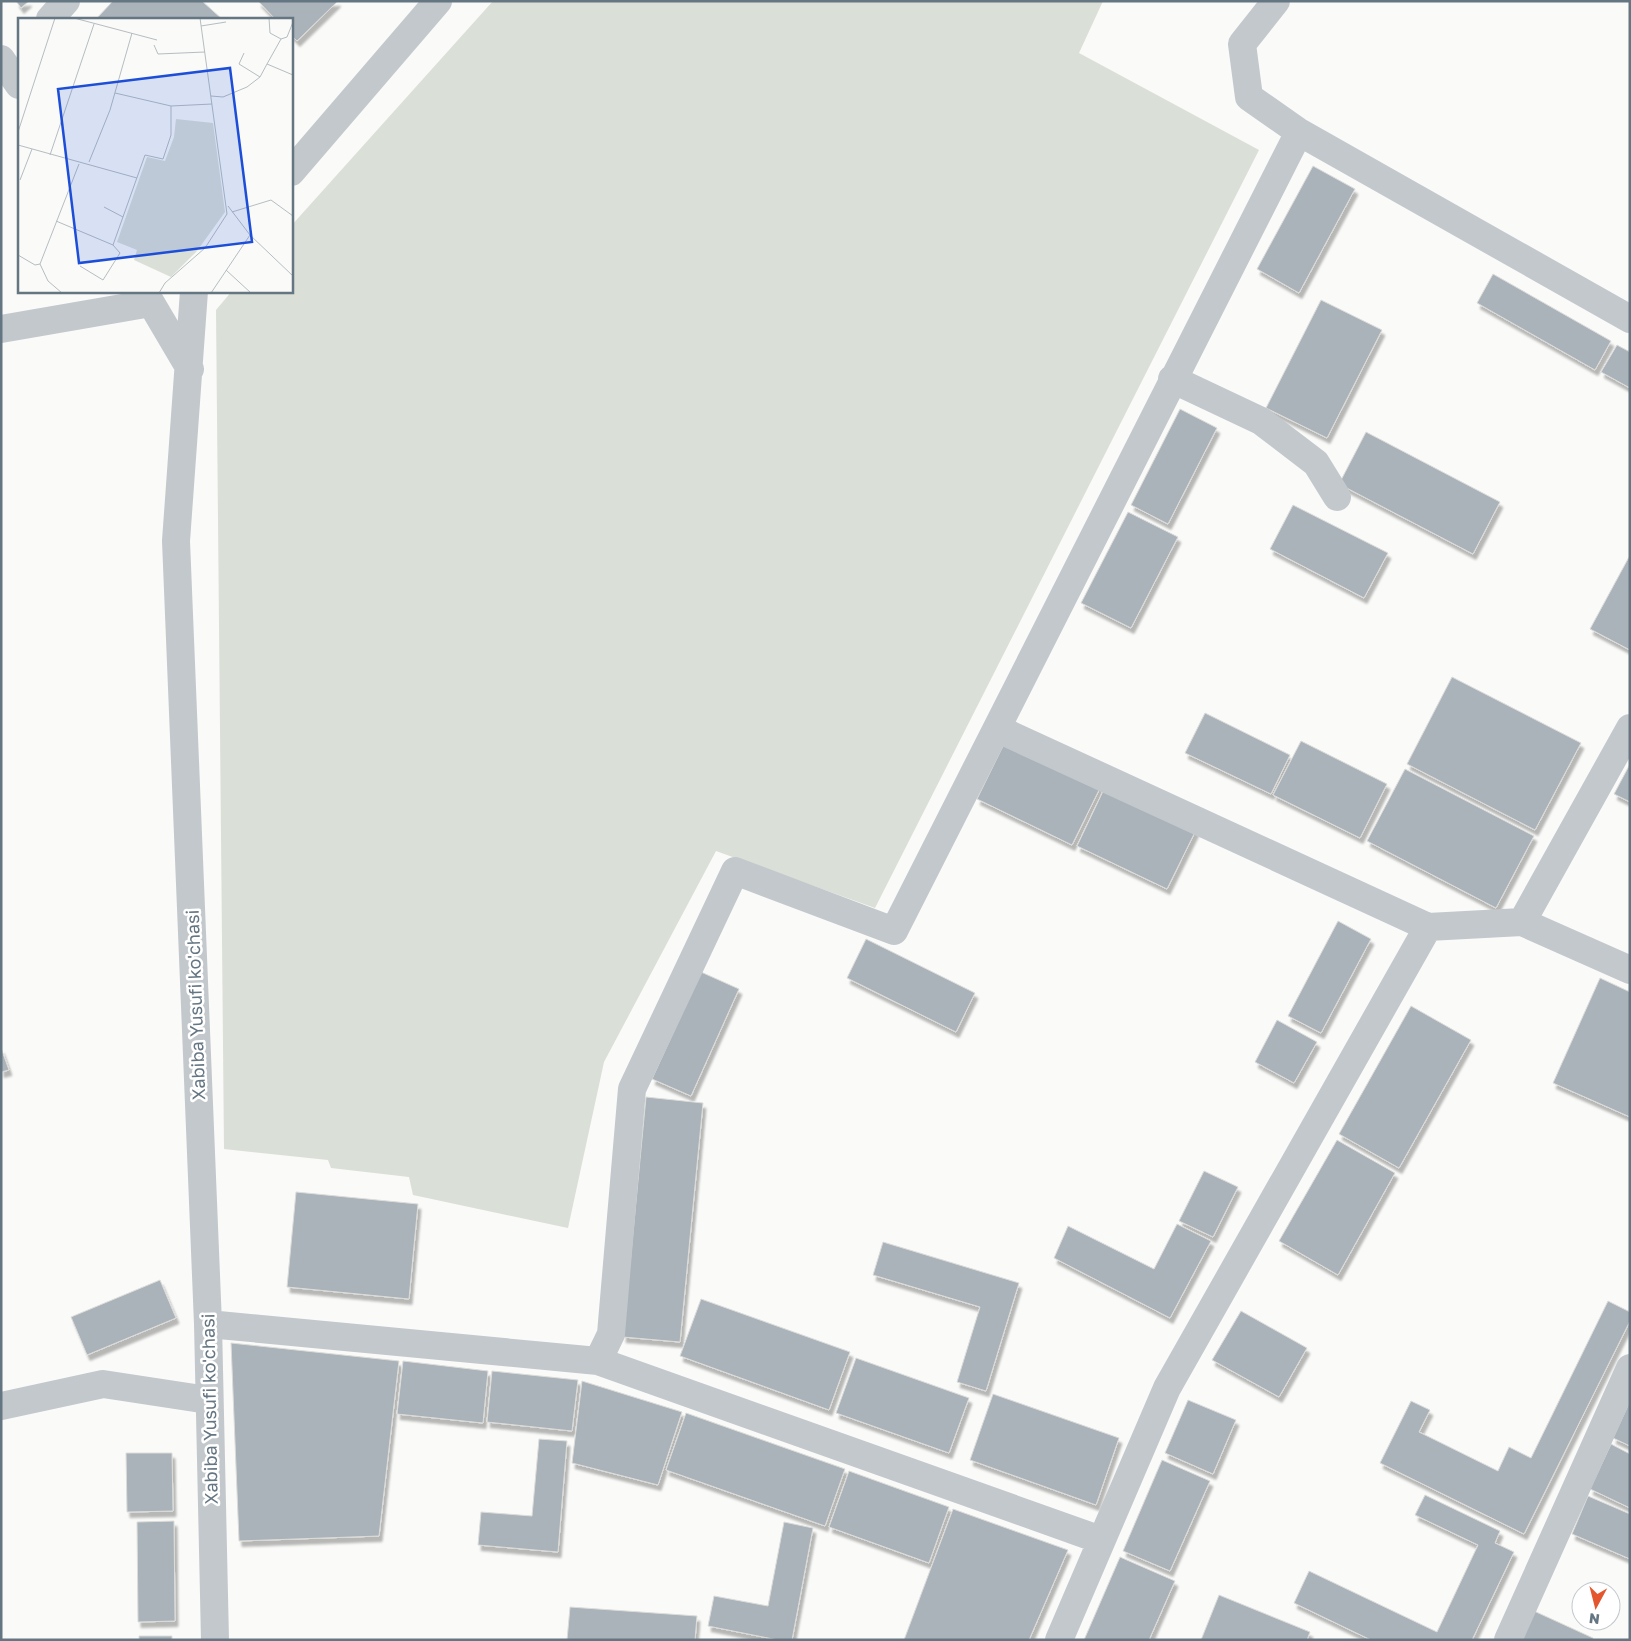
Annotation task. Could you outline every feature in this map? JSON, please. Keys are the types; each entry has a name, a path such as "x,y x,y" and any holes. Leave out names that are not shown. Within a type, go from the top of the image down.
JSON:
{"street":[{"path":"51,18 66,1"},
{"path":"292,171 438,1"},
{"path":"1276,1 1242,44 1249,97 1299,132 1630,319"},
{"path":"598,1361 611,1334 632,1089 735,871 894,931 998,729 1172,379 1299,132"},
{"name":"Xabiba Yusufi ko'chasi","path":"194,292 190,369 176,541 211,1400 208,1400 215,1640"},
{"path":"1,329 147,297 190,369"},
{"path":"1172,379 1260,422 1316,463 1336,497"},
{"path":"1522,922 1630,728"},
{"path":"998,729 1428,926 1522,922 1630,970"},
{"path":"1060,1640 1167,1388 1428,926"},
{"path":"208,1324 598,1361 1101,1540"},
{"path":"1508,1640 1630,1368"},
{"path":"1,1406 103,1384 208,1400"}],"shaded area":[{"path":"493,1 1103,1 1079,53 1259,150 875,908 716,851 604,1062 568,1228 413,1195 409,1177 331,1168 328,1160 224,1149 216,310 231,292 292,292 292,225"}],"building":[{"path":"16,1 29,1 21,8"},
{"path":"113,1 202,1 221,18 97,18"},
{"path":"258,1 338,1 297,41 292,36 292,18 274,18"},
{"path":"1313,166 1355,189 1299,293 1257,269"},
{"path":"1493,274 1611,341 1595,370 1477,303"},
{"path":"1321,300 1382,330 1327,438 1266,408"},
{"path":"1617,345 1630,352 1630,388 1601,372"},
{"path":"1180,409 1217,428 1168,524 1131,505"},
{"path":"1366,432 1500,502 1473,554 1339,484"},
{"path":"1293,505 1388,553 1364,598 1270,549"},
{"path":"1128,512 1178,537 1131,628 1081,603"},
{"path":"1630,558 1630,650 1590,629"},
{"path":"1452,677 1581,743 1535,830 1407,764"},
{"path":"1205,713 1290,755 1271,794 1185,753"},
{"path":"1006,740 1101,786 1072,845 977,799"},
{"path":"1301,741 1387,784 1360,838 1273,795"},
{"path":"1630,764 1630,802 1614,794"},
{"path":"1405,769 1534,836 1496,908 1367,841"},
{"path":"1105,787 1196,830 1167,889 1077,846"},
{"path":"1338,921 1371,939 1321,1033 1288,1016"},
{"path":"866,939 975,993 956,1032 847,978"},
{"path":"701,972 739,989 691,1096 652,1079"},
{"path":"1600,978 1630,992 1630,1117 1553,1083"},
{"path":"1411,1006 1471,1040 1399,1168 1339,1134"},
{"path":"1277,1020 1317,1042 1294,1083 1255,1062"},
{"path":"1,1048 9,1070 1,1072"},
{"path":"646,1097 703,1103 680,1342 623,1337"},
{"path":"1337,1140 1395,1173 1338,1275 1279,1241"},
{"path":"1204,1171 1238,1187 1213,1237 1179,1221"},
{"path":"296,1192 418,1204 409,1299 287,1287"},
{"path":"1177,1224 1211,1241 1170,1318 1054,1258 1068,1226 1154,1269"},
{"path":"883,1242 1019,1283 986,1391 957,1382 980,1307 873,1275"},
{"path":"160,1280 176,1318 87,1355 71,1317"},
{"path":"701,1299 850,1352 829,1410 680,1356"},
{"path":"1608,1301 1630,1312 1630,1321 1524,1534 1380,1463 1411,1401 1430,1410 1419,1432 1498,1471 1509,1447 1531,1458"},
{"path":"1241,1311 1307,1348 1279,1397 1212,1360"},
{"path":"231,1343 399,1361 379,1536 239,1541"},
{"path":"856,1358 969,1398 949,1453 836,1413"},
{"path":"403,1361 488,1371 483,1423 397,1414"},
{"path":"492,1371 578,1380 572,1431 487,1422"},
{"path":"582,1381 682,1412 658,1485 572,1463"},
{"path":"993,1394 1119,1438 1096,1505 970,1460"},
{"path":"1188,1400 1236,1420 1213,1474 1165,1453"},
{"path":"1630,1401 1630,1446 1613,1438"},
{"path":"686,1413 845,1469 825,1526 666,1470"},
{"path":"539,1439 567,1441 558,1552 478,1545 481,1512 532,1516"},
{"path":"1611,1444 1630,1454 1630,1508 1590,1489"},
{"path":"126,1453 172,1453 173,1511 127,1512"},
{"path":"1162,1460 1210,1481 1170,1571 1123,1551"},
{"path":"849,1471 949,1507 929,1563 829,1527"},
{"path":"1425,1495 1500,1531 1495,1543 1514,1552 1472,1640 1371,1640 1294,1603 1309,1571 1437,1632 1478,1545 1415,1515"},
{"path":"1588,1496 1630,1514 1630,1559 1572,1534"},
{"path":"953,1509 1068,1550 1029,1640 904,1640"},
{"path":"174,1521 175,1621 138,1622 137,1522"},
{"path":"784,1522 813,1528 792,1640 778,1640 708,1626 714,1596 768,1606"},
{"path":"1120,1557 1175,1581 1149,1640 1084,1640"},
{"path":"1219,1595 1310,1632 1307,1640 1201,1640"},
{"path":"570,1607 697,1616 695,1640 567,1640"},
{"path":"1534,1611 1571,1628 1571,1631 1578,1631 1593,1638 1593,1640 1521,1640"},
{"path":"139,1636 172,1636 172,1640 139,1640"}]}
